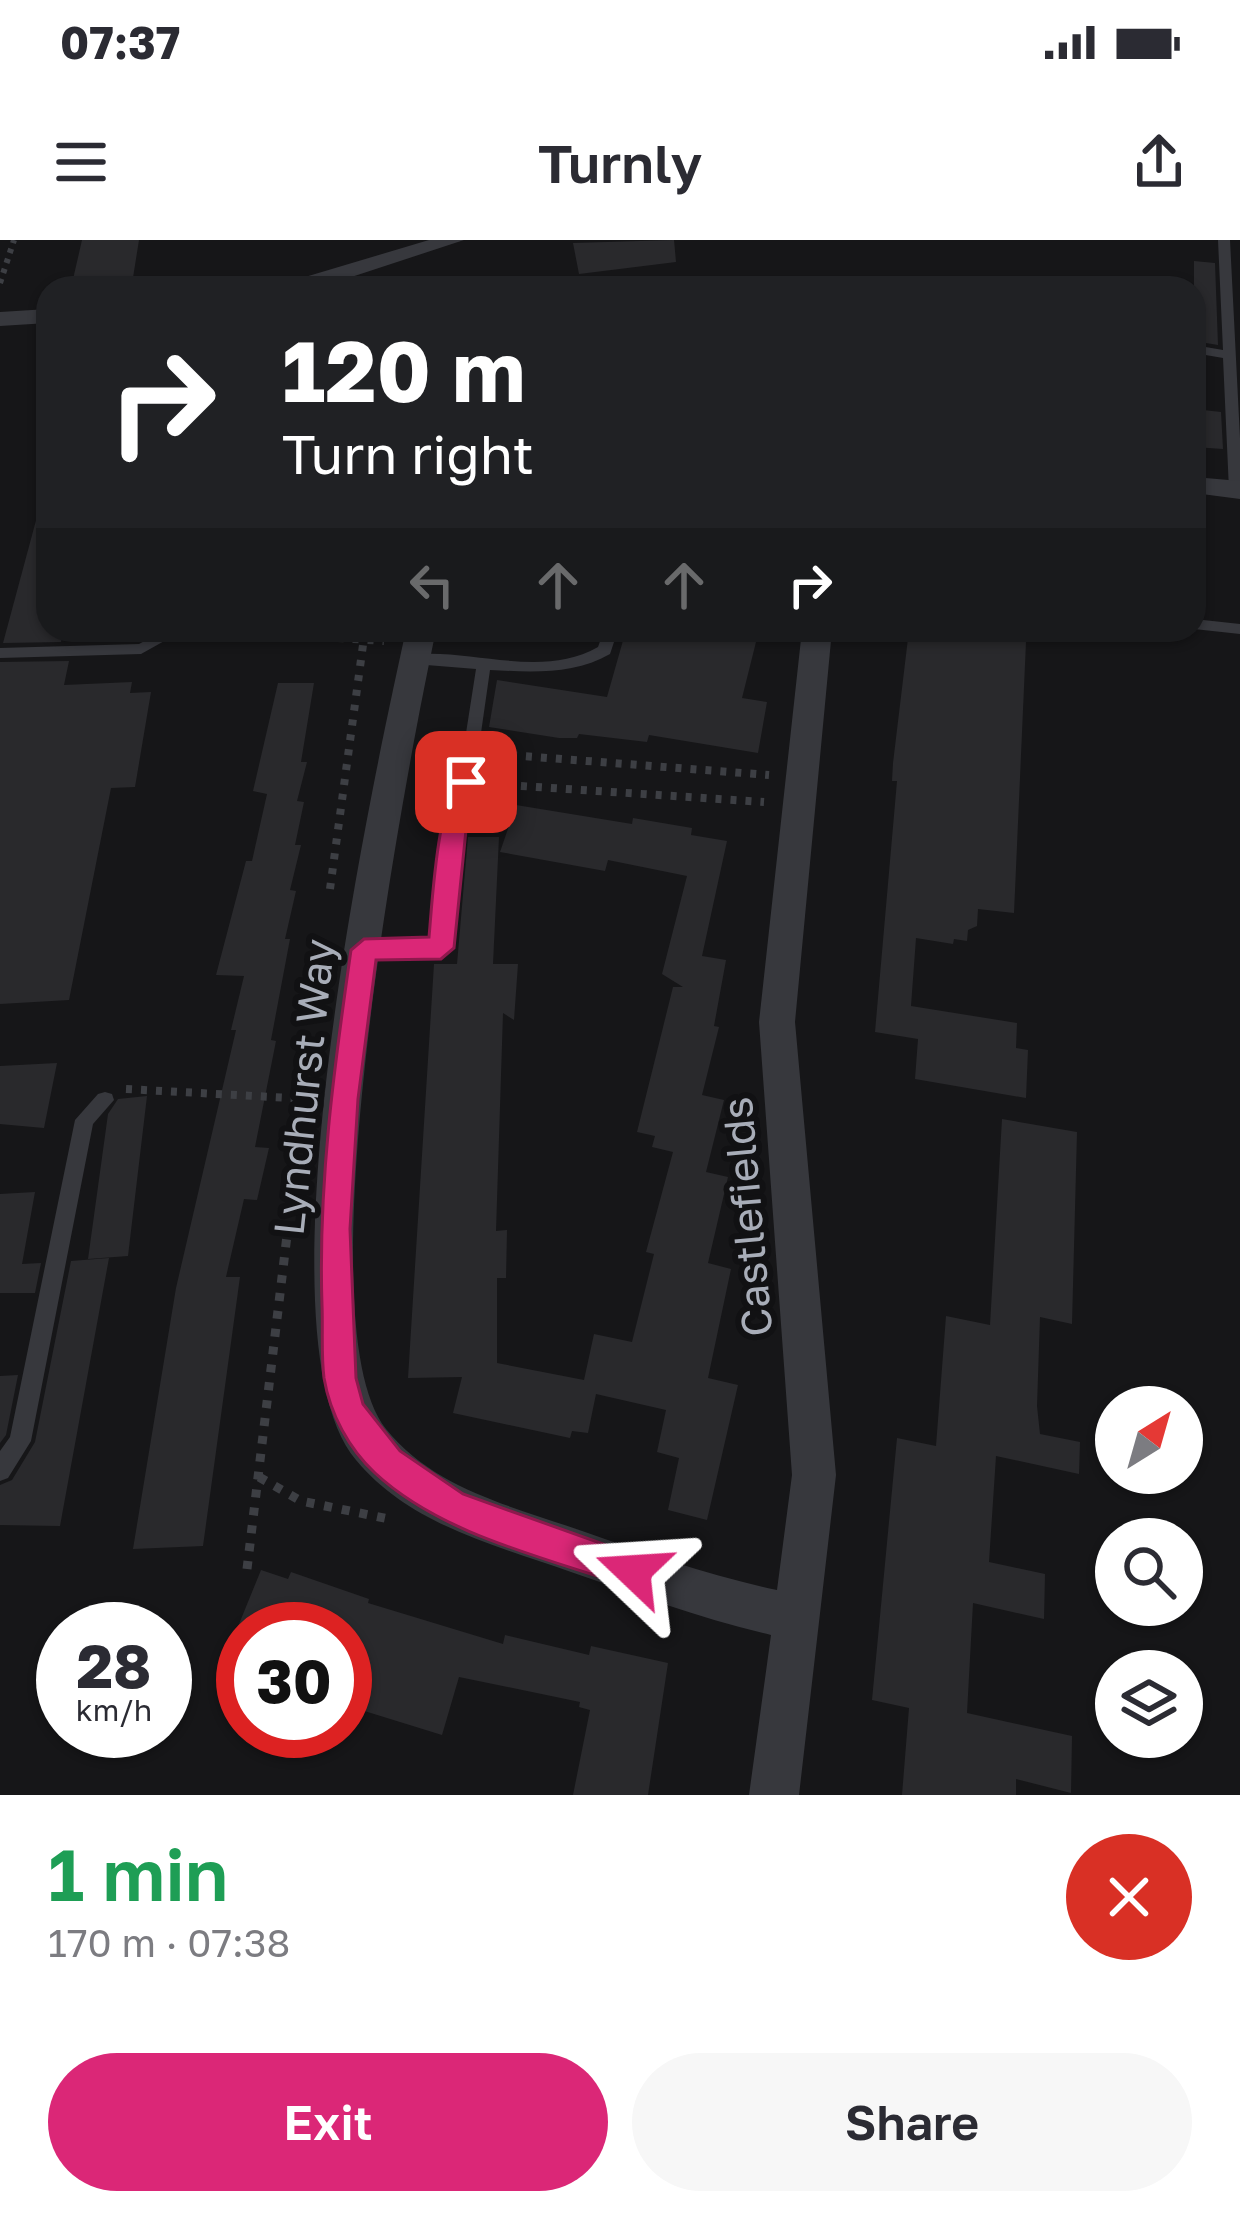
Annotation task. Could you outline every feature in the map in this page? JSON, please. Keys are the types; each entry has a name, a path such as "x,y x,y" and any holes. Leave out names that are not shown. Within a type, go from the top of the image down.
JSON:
{"street":[{"path":"332,276 453,240"},
{"path":"0,319 36,317"},
{"path":"1206,486 1238,490"},
{"name":"Castlefields","path":"774,1795 814,1475 777,1022 816,642"},
{"name":"Lyndhurst Way","path":"418,644 377,854 344,1099 334,1229 340,1378 349,1410 388,1463 454,1507 677,1587 796,1617"}],"lane":[{"path":"1224,240 1238,490"},
{"path":"1206,352 1230,355"},
{"path":"1206,625 1240,628"},
{"path":"0,653 142,649 155,642"},
{"path":"418,644 484,663 588,661 605,650 607,642"},
{"path":"364,950 441,948 453,830 466,782 484,663"},
{"path":"0,1471 20,1441 84,1120 105,1100"}],"path":[{"path":"0,283 14,240"},
{"path":"471,752 802,791"},
{"path":"466,782 802,791"},
{"path":"105,1100 117,1089 344,1099"},
{"path":"259,1477 301,1502 411,1523 454,1507"}],"building":[{"path":"82,240 139,240 133,276 74,276"},
{"path":"674,240 676,262 579,274 573,243"},
{"path":"1194,261 1215,263 1218,345 1206,343 1206,276 1194,276"},
{"path":"1206,410 1221,412 1223,449 1206,448"},
{"path":"36,520 36,642 61,642 3,643"},
{"path":"623,642 756,642 742,698 767,702 758,753 649,735 647,742 579,734 559,738 489,727 497,680 607,697"},
{"path":"908,642 1026,642 1014,913 978,909 977,926 968,930 967,941 954,939 953,944 916,938 911,1006 1017,1023 1016,1048 1028,1050 1026,1098 915,1079 918,1039 875,1032 897,781 892,781"},
{"path":"69,661 64,685 132,682 130,693 151,692 135,787 111,788 69,1000 0,1004 0,662"},
{"path":"278,683 314,683 301,762 307,762 297,801 304,802 295,845 301,845 290,890 296,891 271,1040 276,1041 255,1147 269,1148 257,1200 244,1199 226,1277 240,1277 203,1546 133,1549 176,1288 236,1030 231,1030 244,976 216,975 246,861 252,861 267,794 253,791"},
{"path":"516,805 632,824 633,818 692,828 691,835 727,841 702,956 726,960 714,1026 719,1027 702,1095 724,1100 706,1172 728,1177 708,1263 731,1269 708,1378 738,1385 707,1520 668,1510 679,1458 657,1452 666,1410 596,1394 588,1433 572,1431 570,1438 453,1413 462,1377 408,1378 434,964 457,964 468,837 499,837 493,964 518,964 514,1020 503,1013 496,1231 507,1230 506,1278 497,1278 497,1363 584,1380 594,1334 632,1342 654,1254 646,1252 673,1152 652,1147 655,1136 637,1132 673,987 683,987 662,974 687,876 608,860 605,871 500,852"},
{"path":"57,1063 44,1128 0,1124 0,1066"},
{"path":"147,1096 128,1256 88,1259 108,1114 118,1099"},
{"path":"1002,1119 1077,1132 1072,1324 1040,1317 1037,1406 1040,1434 1080,1442 1079,1474 996,1456 989,1562 1045,1574 1044,1619 973,1603 967,1713 1072,1736 1071,1793 1016,1779 1016,1795 902,1795 909,1708 872,1700 897,1438 936,1446 946,1316 990,1325"},
{"path":"35,1192 22,1264 41,1263 35,1293 0,1293 0,1194"},
{"path":"109,1258 60,1526 0,1525 0,1485 12,1480 35,1442 71,1261"},
{"path":"18,1375 6,1435 0,1443 0,1376"},
{"path":"261,1570 288,1579 291,1572 369,1599 368,1602 248,1602"},
{"path":"372,1604 503,1644 505,1635 589,1655 591,1646 668,1663 648,1795 573,1795 590,1710 579,1707 580,1702 459,1677 442,1735 372,1713"}],"route":[{"path":"466,782 453,830 441,948 364,950 344,1099 334,1229 340,1378 349,1410 366,1439 388,1463 418,1484 454,1507 633,1571"}]}
